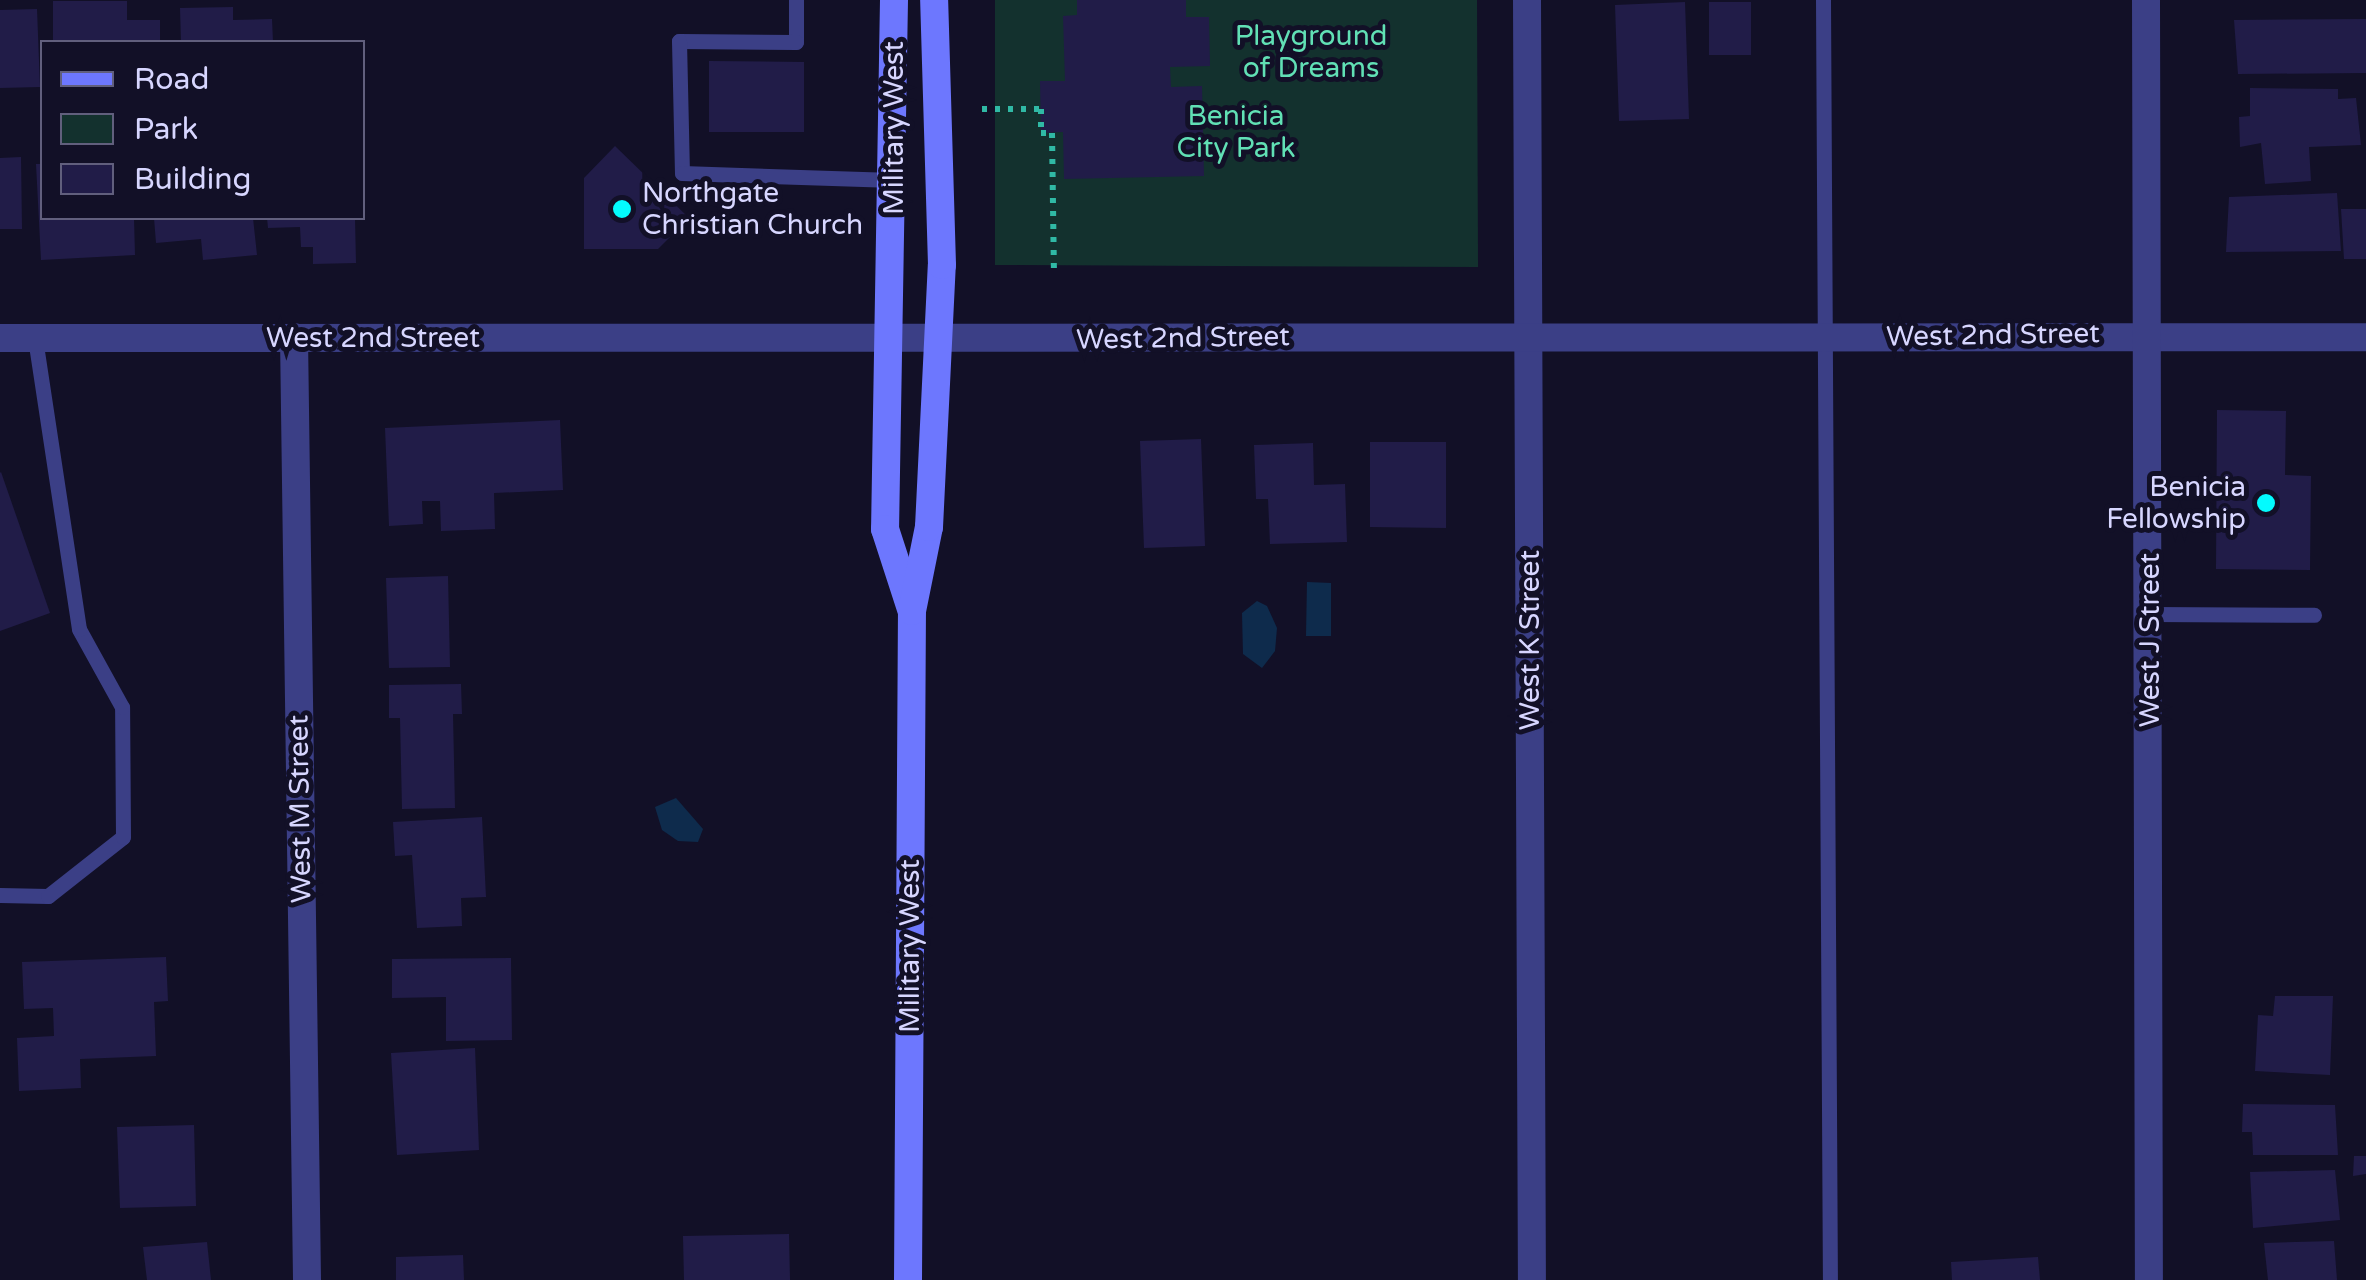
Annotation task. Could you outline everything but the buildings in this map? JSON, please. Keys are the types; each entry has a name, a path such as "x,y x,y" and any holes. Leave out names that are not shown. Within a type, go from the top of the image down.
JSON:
{"main road":[{"name":"Military West","path":"894,0 894,180 885,529 912,611"},
{"name":"Military West","path":"908,1280 912,611 929,528 938,340 934,0"}],"street":[{"name":"West K Street","path":"1527,0 1532,1280"},
{"name":"West J Street","path":"2146,0 2149,1280"},
{"name":"West 2nd Street","path":"0,338 938,340 2148,333 2366,338"},
{"name":"West M Street","path":"294,338 306,1280"}],"lane":[{"path":"796,0 796,42 679,41 682,172 894,180"},
{"path":"1823,0 1830,1280"},
{"path":"0,895 48,896 123,837 122,707 79,630 36,338"},
{"path":"2150,614 2314,615"}],"path":[{"path":"982,109 1041,109 1042,133 1052,133 1054,272"}],"green space":[{"name":"Benicia City Park","path":"995,0 1477,0 1478,267 995,265"}],"water":[{"path":"1307,582 1331,583 1331,636 1306,636"},
{"path":"1257,601 1267,606 1277,628 1275,651 1262,668 1243,654 1242,613"},
{"path":"676,798 703,829 698,842 678,841 662,830 655,807"}],"place":[{"name":"Northgate Christian Church","path":"622,209"},
{"name":"Benicia Fellowship","path":"2266,503"}],"park label":[{"name":"Playground of Dreams","path":"1311,52"}]}
